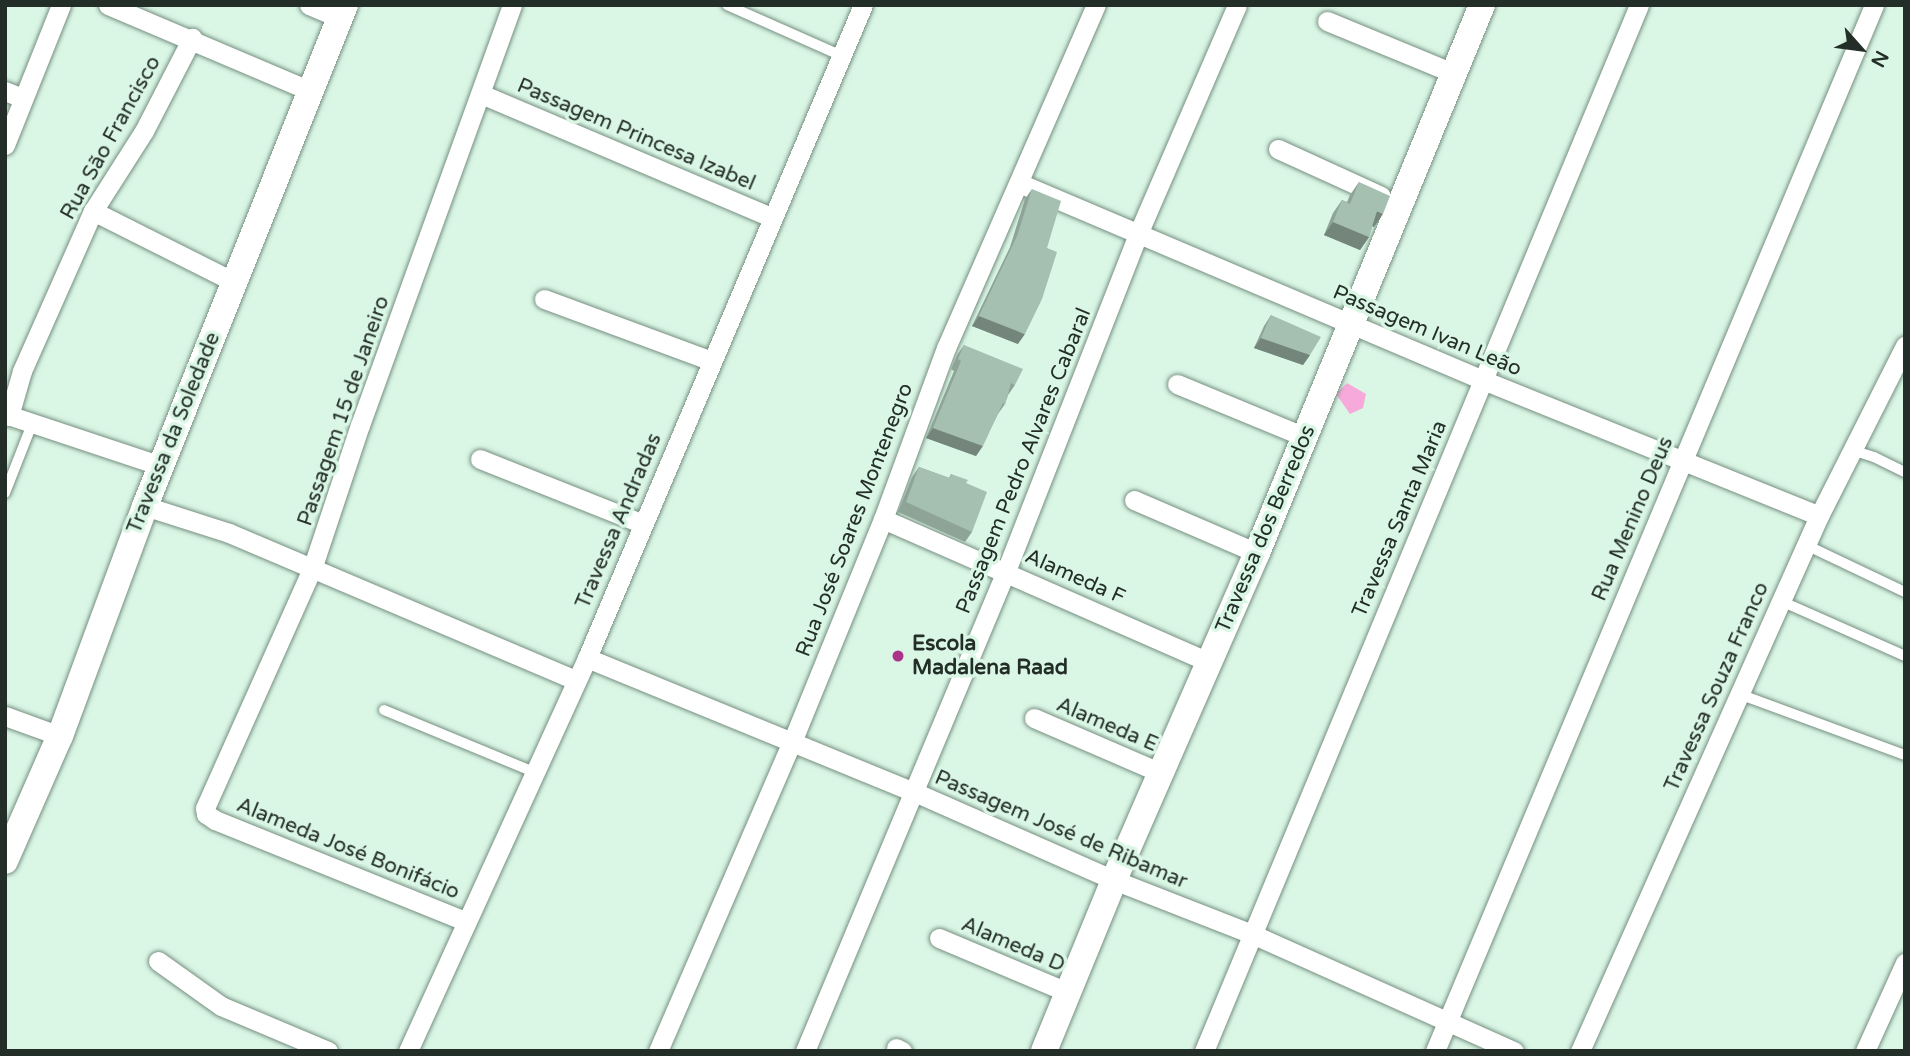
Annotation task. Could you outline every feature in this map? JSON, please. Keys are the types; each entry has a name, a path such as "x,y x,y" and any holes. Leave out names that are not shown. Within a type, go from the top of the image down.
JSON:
{"street":[{"path":"5,145 14,95 61,5"},
{"path":"108,5 192,38 311,91"},
{"path":"309,5 343,12"},
{"name":"Passagem 15 de Janeiro","path":"215,820 206,814 209,795 313,569 360,425 512,5"},
{"name":"Travessa Andradas","path":"408,1051 587,658 863,5"},
{"name":"Rua José Soares Montenegro","path":"658,1051 792,742 883,519 946,348 1096,5"},
{"name":"Passagem Pedro Alvares Cabaral","path":"805,1051 1006,571 1138,234 1237,5"},
{"name":"Travessa dos Berredos","path":"1045,1051 1114,880 1257,553 1482,5"},
{"name":"Travessa Santa Maria","path":"1204,1051 1639,5"},
{"name":"Rua Menino Deus","path":"1435,1051 1874,5"},
{"name":"Travessa da Soledade","path":"5,861 60,736 145,506 343,12"},
{"path":"1327,20 1453,73"},
{"name":"Rua São Francisco","path":"7,415 22,372 93,211 144,131 192,38"},
{"name":"Passagem Princesa Izabel","path":"481,94 773,218"},
{"path":"1278,149 1401,205"},
{"name":"Passagem Ivan Leão","path":"1020,183 1483,380 1819,516"},
{"path":"93,211 234,282"},
{"path":"544,299 712,361"},
{"name":"Travessa Souza Franco","path":"1580,1051 1819,516 1905,345"},
{"path":"1177,384 1305,437"},
{"path":"7,415 161,466"},
{"path":"480,460 643,524"},
{"path":"1134,500 1257,553"},
{"path":"145,506 229,533 576,680"},
{"name":"Alameda F","path":"883,519 1209,662"},
{"name":"Passagem José de Ribamar","path":"587,658 912,791 1114,880 1252,934 1514,1051"},
{"path":"5,716 60,736"},
{"name":"Alameda E","path":"1034,718 1161,773"},
{"name":"Alameda José Bonifácio","path":"215,820 465,921"},
{"name":"Alameda D","path":"939,938 1069,993"},
{"path":"158,961 221,1006 328,1051"},
{"path":"1865,1051 1905,963"}],"lane":[{"path":"727,5 842,56"},
{"path":"5,493 32,424"},
{"path":"1852,450 1905,472"},
{"path":"1806,545 1905,592"},
{"path":"1781,601 1905,656"},
{"path":"1739,694 1905,755"},
{"path":"384,710 534,772"}],"shaded area":[{"path":"1347,383 1366,394 1363,408 1350,414 1336,394"}],"building":[{"path":"1359,182 1390,196 1383,214 1377,211 1369,237 1333,222 1342,200 1350,204"},
{"path":"1032,189 1061,201 1047,248 1057,252 1042,299 1025,334 979,316 1017,236"},
{"path":"1271,315 1321,337 1310,355 1261,338"},
{"path":"964,345 1023,369 1015,385 1011,383 1005,404 1003,403 983,446 933,428 961,361 958,359"},
{"path":"919,467 950,478 951,474 968,480 966,483 987,492 972,532 906,502"}],"place":[{"name":"Escola Madalena Raad","path":"898,656"}]}
